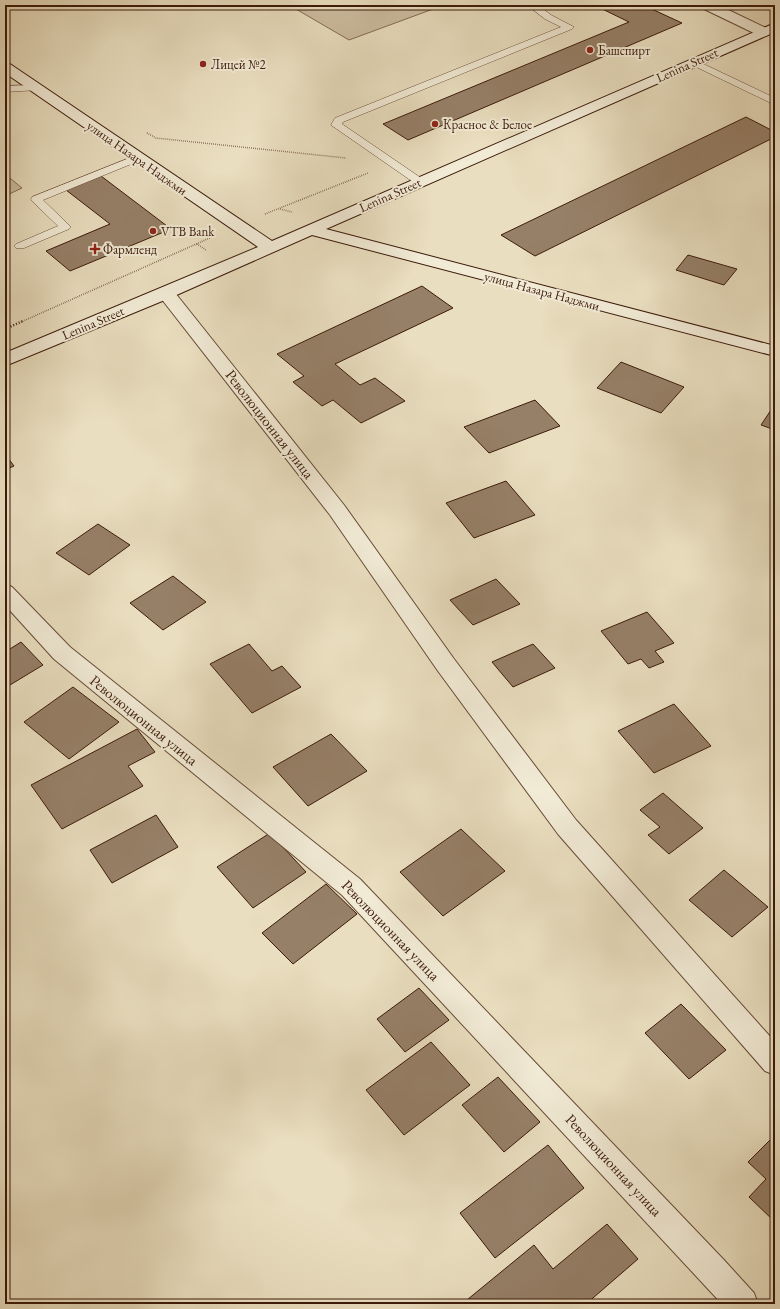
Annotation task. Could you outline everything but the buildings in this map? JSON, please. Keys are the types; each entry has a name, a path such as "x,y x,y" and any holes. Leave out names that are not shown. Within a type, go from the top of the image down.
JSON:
{"street":[{"path":"707,5 769,29"},
{"name":"Lenina Street","path":"5,360 166,293 769,29"},
{"name":"улица Назара Наджми","path":"5,67 270,247"},
{"name":"улица Назара Наджми","path":"310,230 775,351"},
{"name":"Революционная улица","path":"166,293 337,510 446,665 567,827 775,1062"},
{"name":"Революционная улица","path":"5,592 62,653 351,887 713,1270 743,1304"}],"lane":[{"path":"420,182 336,125 339,120 569,27 548,17 532,5"},
{"path":"693,62 775,102"},
{"path":"5,89 35,88"},
{"path":"20,246 65,227 36,199 137,158"}],"path":[{"path":"143,130 156,138 393,163"},
{"path":"261,216 393,163"},
{"path":"5,329 214,236"}],"shaded area":[{"path":"289,5 444,5 349,40"},
{"path":"5,174 22,188 5,196"}],"place":[{"name":"Башспирт","path":"590,50"},
{"name":"Лицей №2","path":"203,64"},
{"name":"Красное & Белое","path":"435,124"},
{"name":"VTB Bank","path":"153,231"},
{"name":"Фармленд","path":"95,249"}]}
